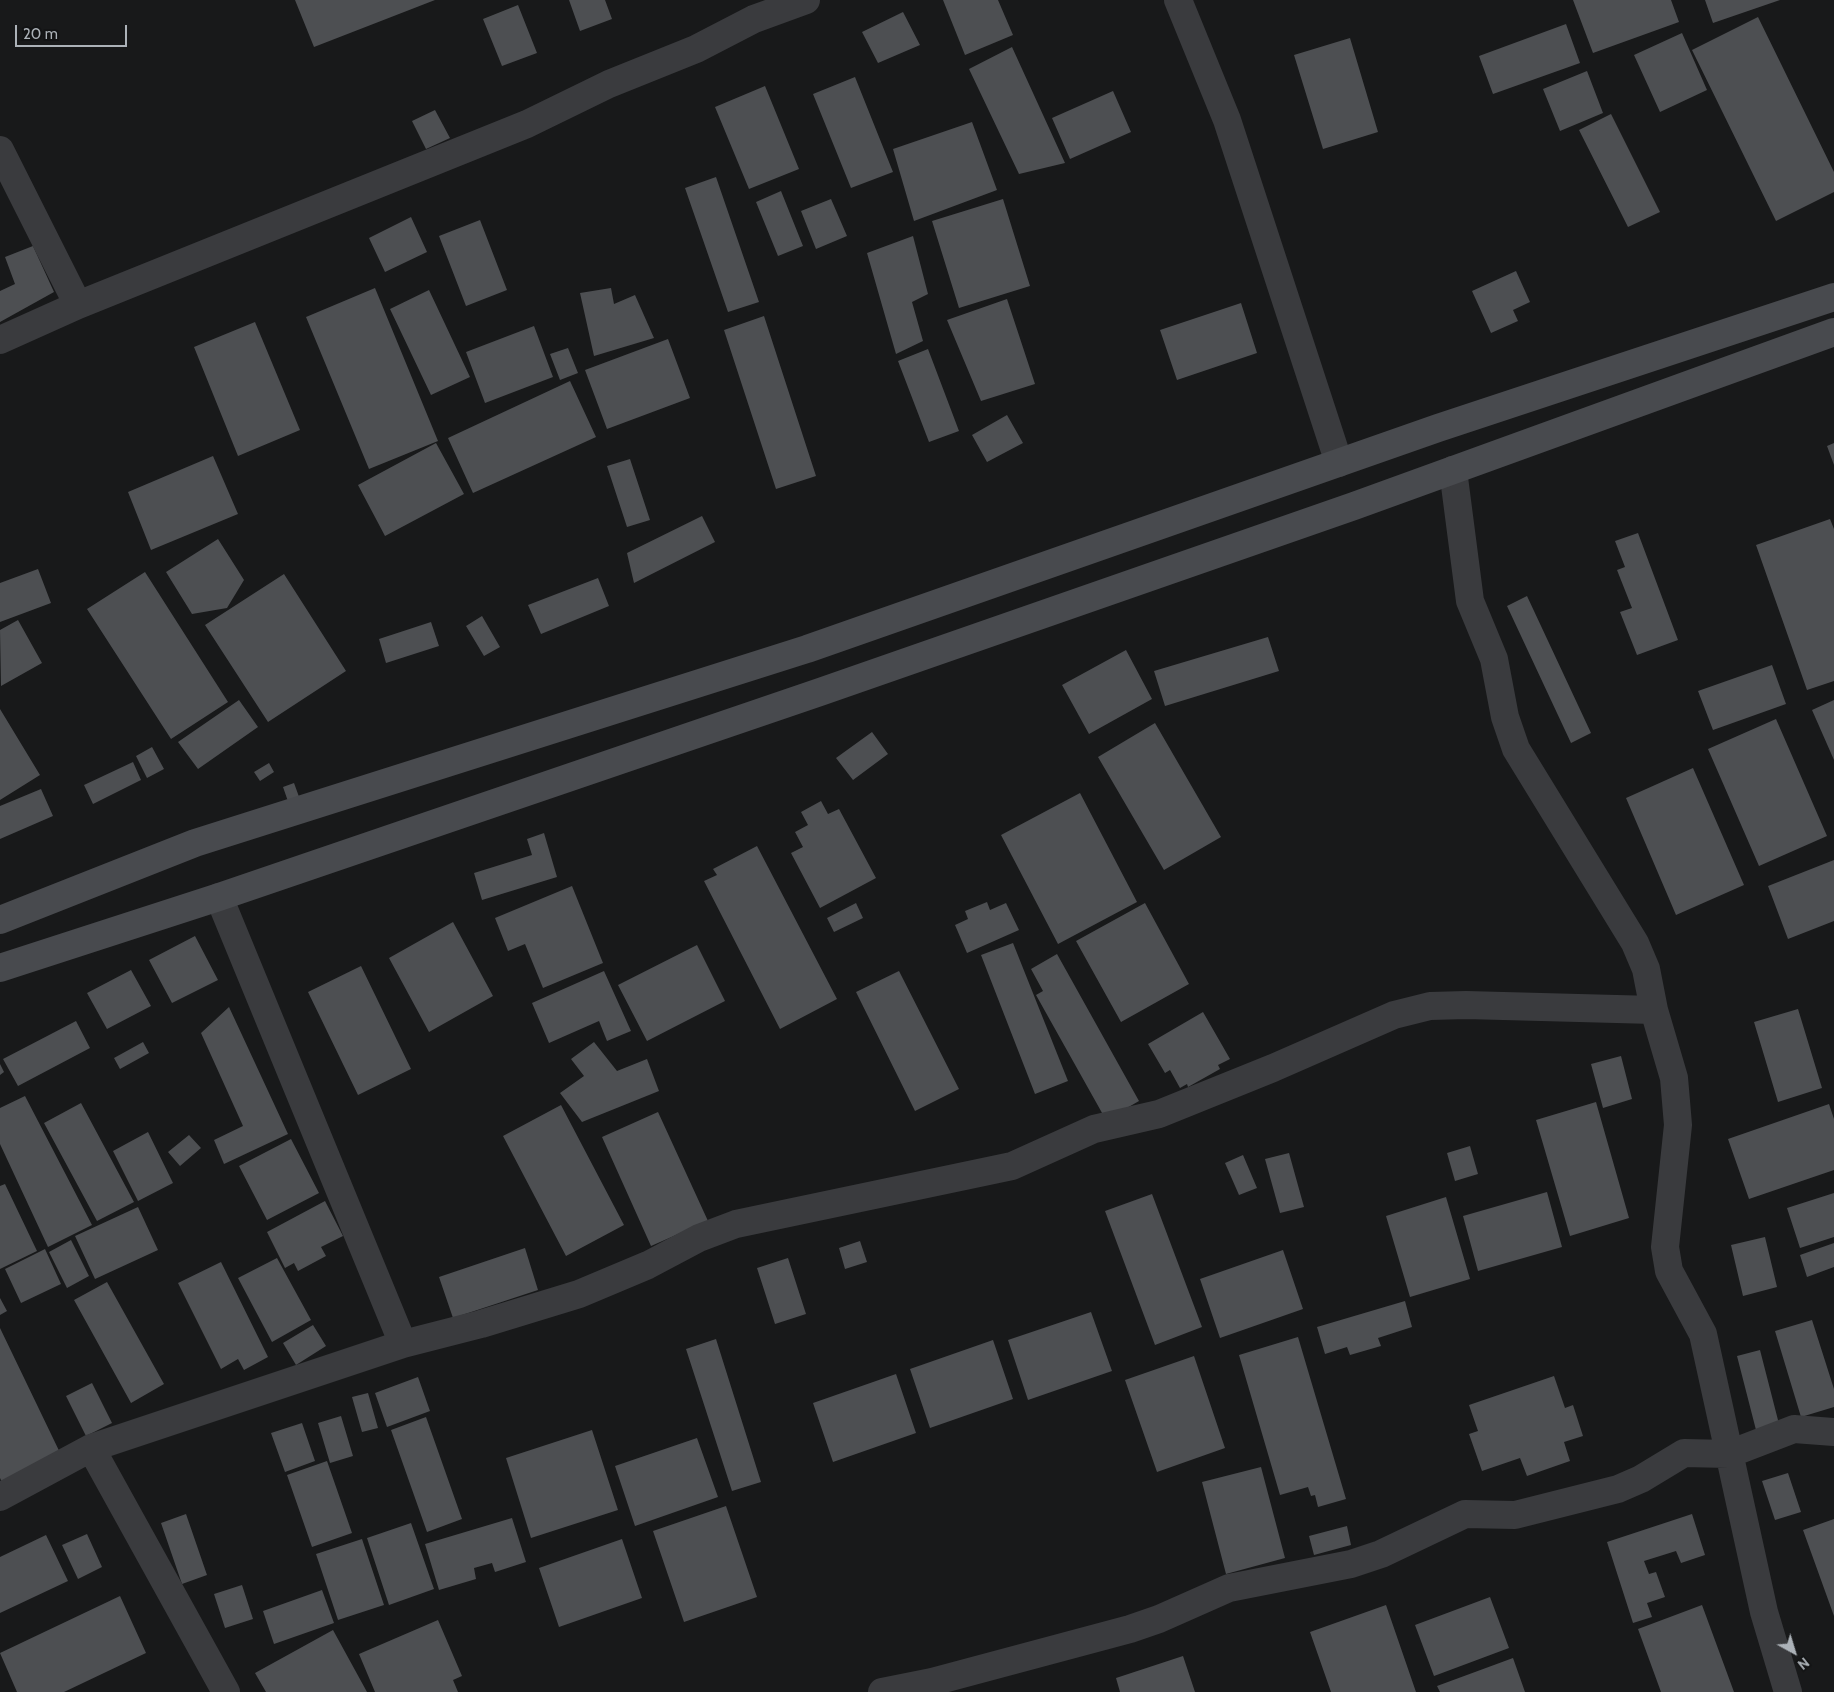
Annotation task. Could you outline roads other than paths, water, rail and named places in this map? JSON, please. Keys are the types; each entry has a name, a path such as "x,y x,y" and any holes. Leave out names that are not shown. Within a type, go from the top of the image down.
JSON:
{"main road":[{"path":"0,920 195,842 807,649 1340,463 1834,297"},
{"path":"0,968 219,897 820,692 1453,470 1834,332"}],"street":[{"path":"0,340 78,305 527,124 610,84 696,49 754,20 806,0"},
{"path":"1178,0 1227,120 1340,463"},
{"path":"0,150 78,305"},
{"path":"1453,470 1470,601 1494,659 1505,718 1516,749 1635,943 1646,969 1654,1010 1674,1078 1678,1125 1665,1247 1669,1271 1703,1334 1764,1612 1788,1692"},
{"path":"219,897 403,1344"},
{"path":"0,1497 91,1448 403,1344 481,1324 579,1294 648,1265 699,1238 736,1224 1012,1166 1094,1129 1168,1111 1394,1015 1430,1006 1466,1005 1654,1010"},
{"path":"882,1692 932,1682 1130,1629 1159,1619 1229,1588 1351,1564 1381,1554 1465,1514 1515,1515 1618,1489 1641,1479 1684,1453 1729,1454 1794,1429 1834,1432"},
{"path":"91,1448 226,1692"}]}
